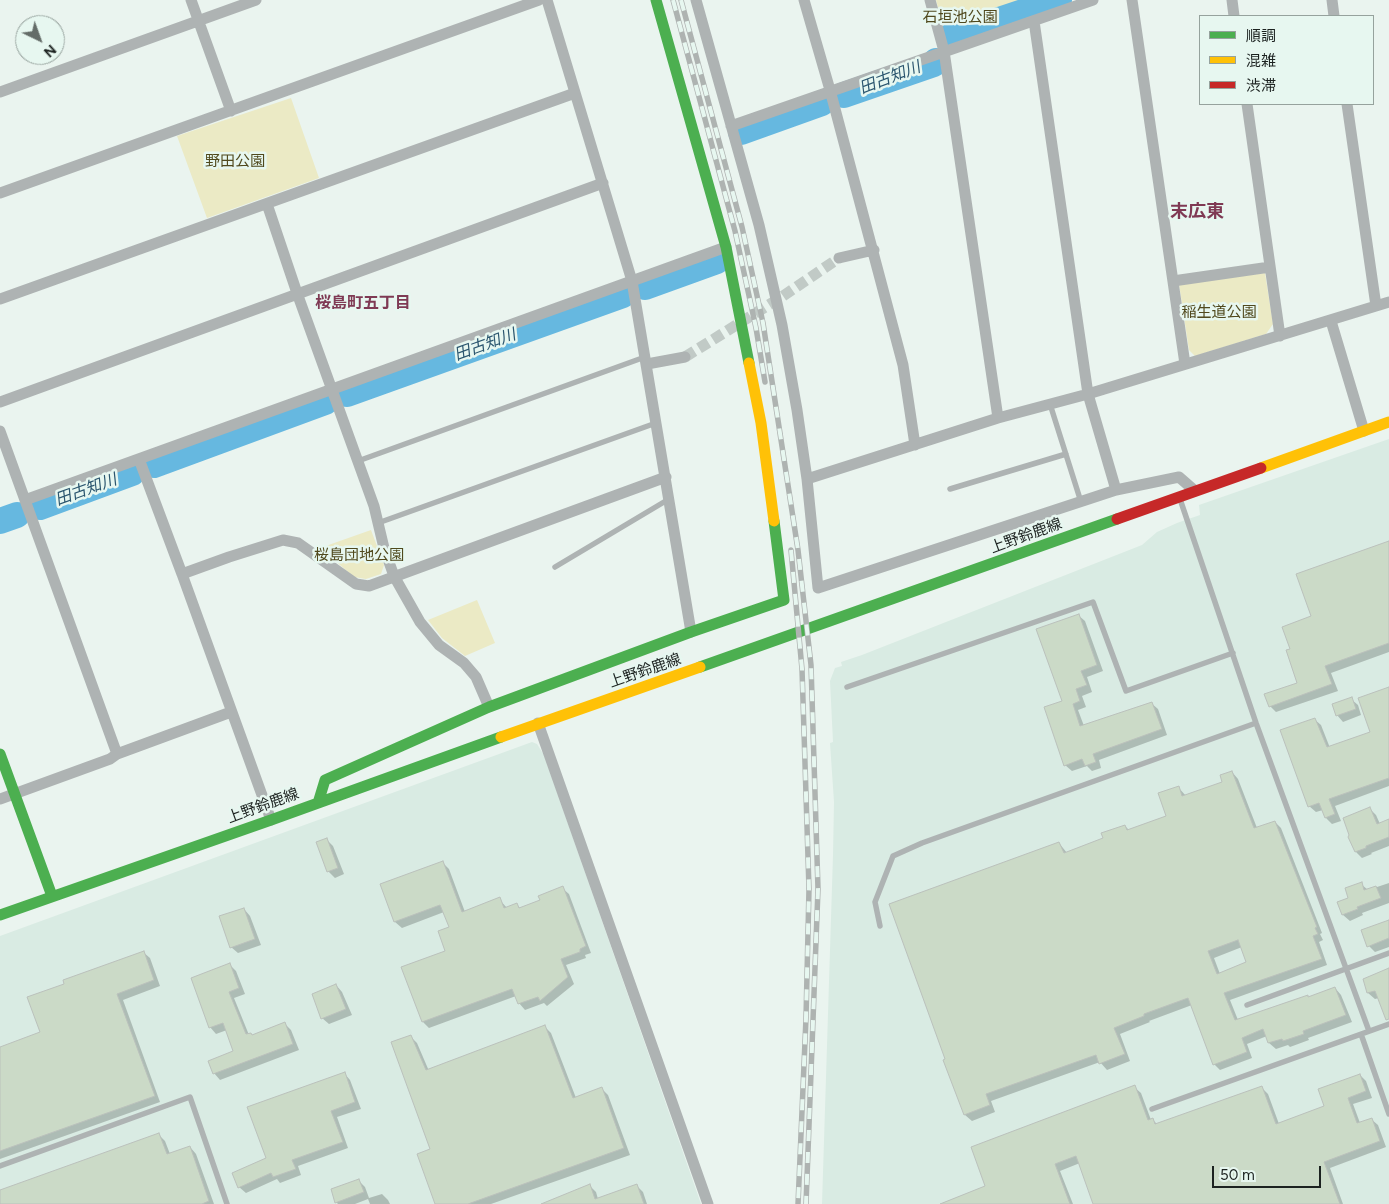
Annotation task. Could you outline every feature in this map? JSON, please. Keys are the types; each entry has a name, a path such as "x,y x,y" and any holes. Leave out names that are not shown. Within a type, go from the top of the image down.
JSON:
{"main road":[{"path":"318,803 325,780 489,708 691,632 784,600 761,423 726,247 656,0"},
{"name":"上野鈴鹿線","path":"0,915 271,820 538,723 860,612 1389,422"},
{"path":"0,754 52,896"}],"street":[{"path":"191,0 231,111"},
{"path":"0,92 256,0"},
{"path":"0,193 539,0"},
{"path":"547,0 632,281 670,498 691,632"},
{"path":"696,0 759,225 782,325 807,479 818,588 1116,490 1179,476 1195,491"},
{"path":"804,0 904,365 915,445"},
{"path":"930,0 944,51 998,418"},
{"path":"731,126 1093,0"},
{"path":"1132,0 1185,364"},
{"path":"1232,0 1234,15"},
{"path":"1332,0 1334,15"},
{"path":"1034,21 1088,394 1116,490"},
{"path":"0,299 575,93"},
{"path":"1247,105 1280,336"},
{"path":"1347,105 1376,306"},
{"path":"0,402 603,183"},
{"path":"266,204 296,293 333,389 374,506 384,548 394,576 420,622 439,645 464,663 476,677 489,708"},
{"path":"25,500 726,247"},
{"path":"839,258 874,250"},
{"path":"1173,281 1270,267"},
{"path":"807,479 998,418 1088,394 1389,302"},
{"path":"1331,321 1364,431"},
{"path":"646,361 684,357"},
{"path":"0,431 4,452 25,500 117,754"},
{"path":"139,459 271,820"},
{"path":"182,574 229,556 283,540 298,543 356,584 369,586 666,477"},
{"path":"0,799 231,712"},
{"path":"538,723 708,1204"}],"lane":[{"path":"358,461 646,361"},
{"path":"1050,404 1081,502"},
{"path":"378,522 657,423"},
{"path":"950,489 1066,454"},
{"path":"1180,496 1256,723 1368,1031"},
{"path":"555,567 670,498"},
{"path":"847,687 1093,602 1126,690 1233,653"},
{"path":"880,926 875,902 894,856 922,843 1256,723"},
{"path":"1247,1005 1389,954"},
{"path":"1152,1109 1389,1024"},
{"path":"1361,1034 1389,1114"},
{"path":"0,1166 190,1097 228,1204"}],"shaded area":[{"path":"1389,439 1389,1204 822,1204 834,802 830,743 833,742 830,681 835,668 842,666 841,662 1142,545 1157,532 1200,515 1199,505"},
{"path":"532,742 537,744 544,755 701,1204 0,1204 0,936"}],"green space":[{"name":"石垣池公園","path":"936,0 1065,0 955,39 946,36"},
{"name":"野田公園","path":"291,98 319,178 207,218 177,136"},
{"name":"稲生道公園","path":"1265,273 1273,324 1266,334 1195,356 1189,350 1179,284"},
{"name":"桜島団地公園","path":"371,530 384,565 381,574 366,579 354,577 320,548"},
{"path":"477,600 495,643 465,656 442,638 428,620"}],"building":[{"path":"1389,541 1389,643 1325,666 1332,684 1269,707 1264,694 1297,683 1286,650 1290,649 1282,627 1311,616 1296,574"},
{"path":"1079,614 1097,665 1081,671 1087,685 1076,689 1080,701 1073,704 1080,726 1152,702 1162,729 1093,754 1096,762 1085,766 1082,759 1064,766 1044,707 1062,701 1036,629"},
{"path":"1389,687 1389,778 1329,799 1335,814 1325,818 1319,803 1308,807 1280,730 1315,718 1327,747 1370,732 1358,698"},
{"path":"1352,697 1356,709 1336,716 1332,704"},
{"path":"1232,771 1254,828 1275,821 1317,927 1315,928 1318,934 1313,936 1322,959 1224,993 1235,1020 1335,987 1346,1015 1303,1031 1304,1034 1283,1041 1282,1039 1268,1043 1263,1029 1242,1038 1247,1052 1213,1065 1188,998 1144,1014 1144,1016 1114,1028 1125,1054 1099,1064 1096,1055 986,1094 990,1105 964,1115 889,904 1059,842 1064,853 1103,838 1101,833 1125,825 1127,830 1166,816 1158,793 1179,786 1182,796 1222,782 1220,775","holes":["1238,940 1246,962 1217,974 1208,951"]},
{"path":"1370,807 1377,824 1389,819 1389,837 1355,852 1348,837 1343,818"},
{"path":"327,838 338,868 327,872 316,842"},
{"path":"443,861 462,912 500,897 504,908 517,903 519,908 540,900 538,896 563,886 586,946 580,949 580,952 561,959 568,977 540,1001 538,997 518,1004 512,989 422,1022 401,967 445,951 438,931 449,927 440,905 394,922 380,884"},
{"path":"1362,882 1364,890 1376,886 1381,898 1342,915 1337,902 1348,898 1345,888"},
{"path":"244,908 255,939 230,948 219,916"},
{"path":"1389,920 1389,938 1367,947 1361,930"},
{"path":"144,951 154,980 117,994 155,1096 0,1151 0,1047 40,1032 27,997 64,984 63,980"},
{"path":"230,963 239,988 229,992 246,1034 251,1033 252,1035 285,1022 293,1044 213,1074 208,1061 233,1051 223,1023 209,1028 191,978"},
{"path":"1389,968 1389,1019 1386,1020 1375,991 1367,993 1363,979"},
{"path":"336,984 346,1009 321,1019 312,994"},
{"path":"545,1025 573,1098 602,1087 624,1148 468,1204 435,1204 417,1154 430,1149 391,1042 411,1035 426,1070"},
{"path":"345,1072 355,1102 331,1111 343,1142 292,1160 296,1169 273,1177 271,1173 238,1188 232,1173 266,1158 247,1107"},
{"path":"1360,1074 1366,1091 1348,1098 1357,1123 1372,1118 1380,1141 1324,1162 1340,1204 1093,1204 1076,1156 1055,1164 1070,1204 940,1204 985,1186 971,1147 1135,1085 1148,1120 1153,1118 1155,1124 1262,1086 1276,1124 1324,1106 1318,1089"},
{"path":"159,1133 167,1154 190,1146 209,1201 202,1204 0,1204 0,1190"},
{"path":"359,1179 364,1192 335,1203 331,1189"},
{"path":"590,1184 595,1199 637,1184 644,1204 541,1204"}],"waterway":[{"name":"田古知川","path":"951,36 1059,0"},
{"name":"田古知川","path":"844,95 934,64 936,61"},
{"name":"田古知川","path":"741,132 822,103"},
{"name":"田古知川","path":"645,287 717,261"},
{"name":"田古知川","path":"347,394 623,295"},
{"name":"田古知川","path":"154,465 325,402"},
{"name":"田古知川","path":"40,507 132,473"},
{"name":"田古知川","path":"0,521 17,515"}],"tunnel":[{"path":"685,357 783,296 839,258"}],"railway":[{"path":"673,0 735,231 756,328 765,382"},
{"path":"681,0 742,227 763,323 798,550 811,665 818,889 806,1204"},
{"path":"791,550 802,669 809,889 806,1018 798,1204"}],"traffic: fast":[{"path":"656,0 726,247 749,363"},
{"path":"700,667 1117,519"},
{"path":"318,803 325,780 489,707 691,632 784,600 774,521"},
{"path":"0,915 501,737"},
{"path":"0,754 52,896"}],"traffic: slow":[{"path":"749,363 761,423 774,521"},
{"path":"1261,468 1389,422"},
{"path":"501,737 700,667"}],"traffic: jam":[{"path":"1117,519 1261,468"}],"district":[{"name":"末広東","path":"1197,212"},
{"name":"桜島町五丁目","path":"363,303"}]}
